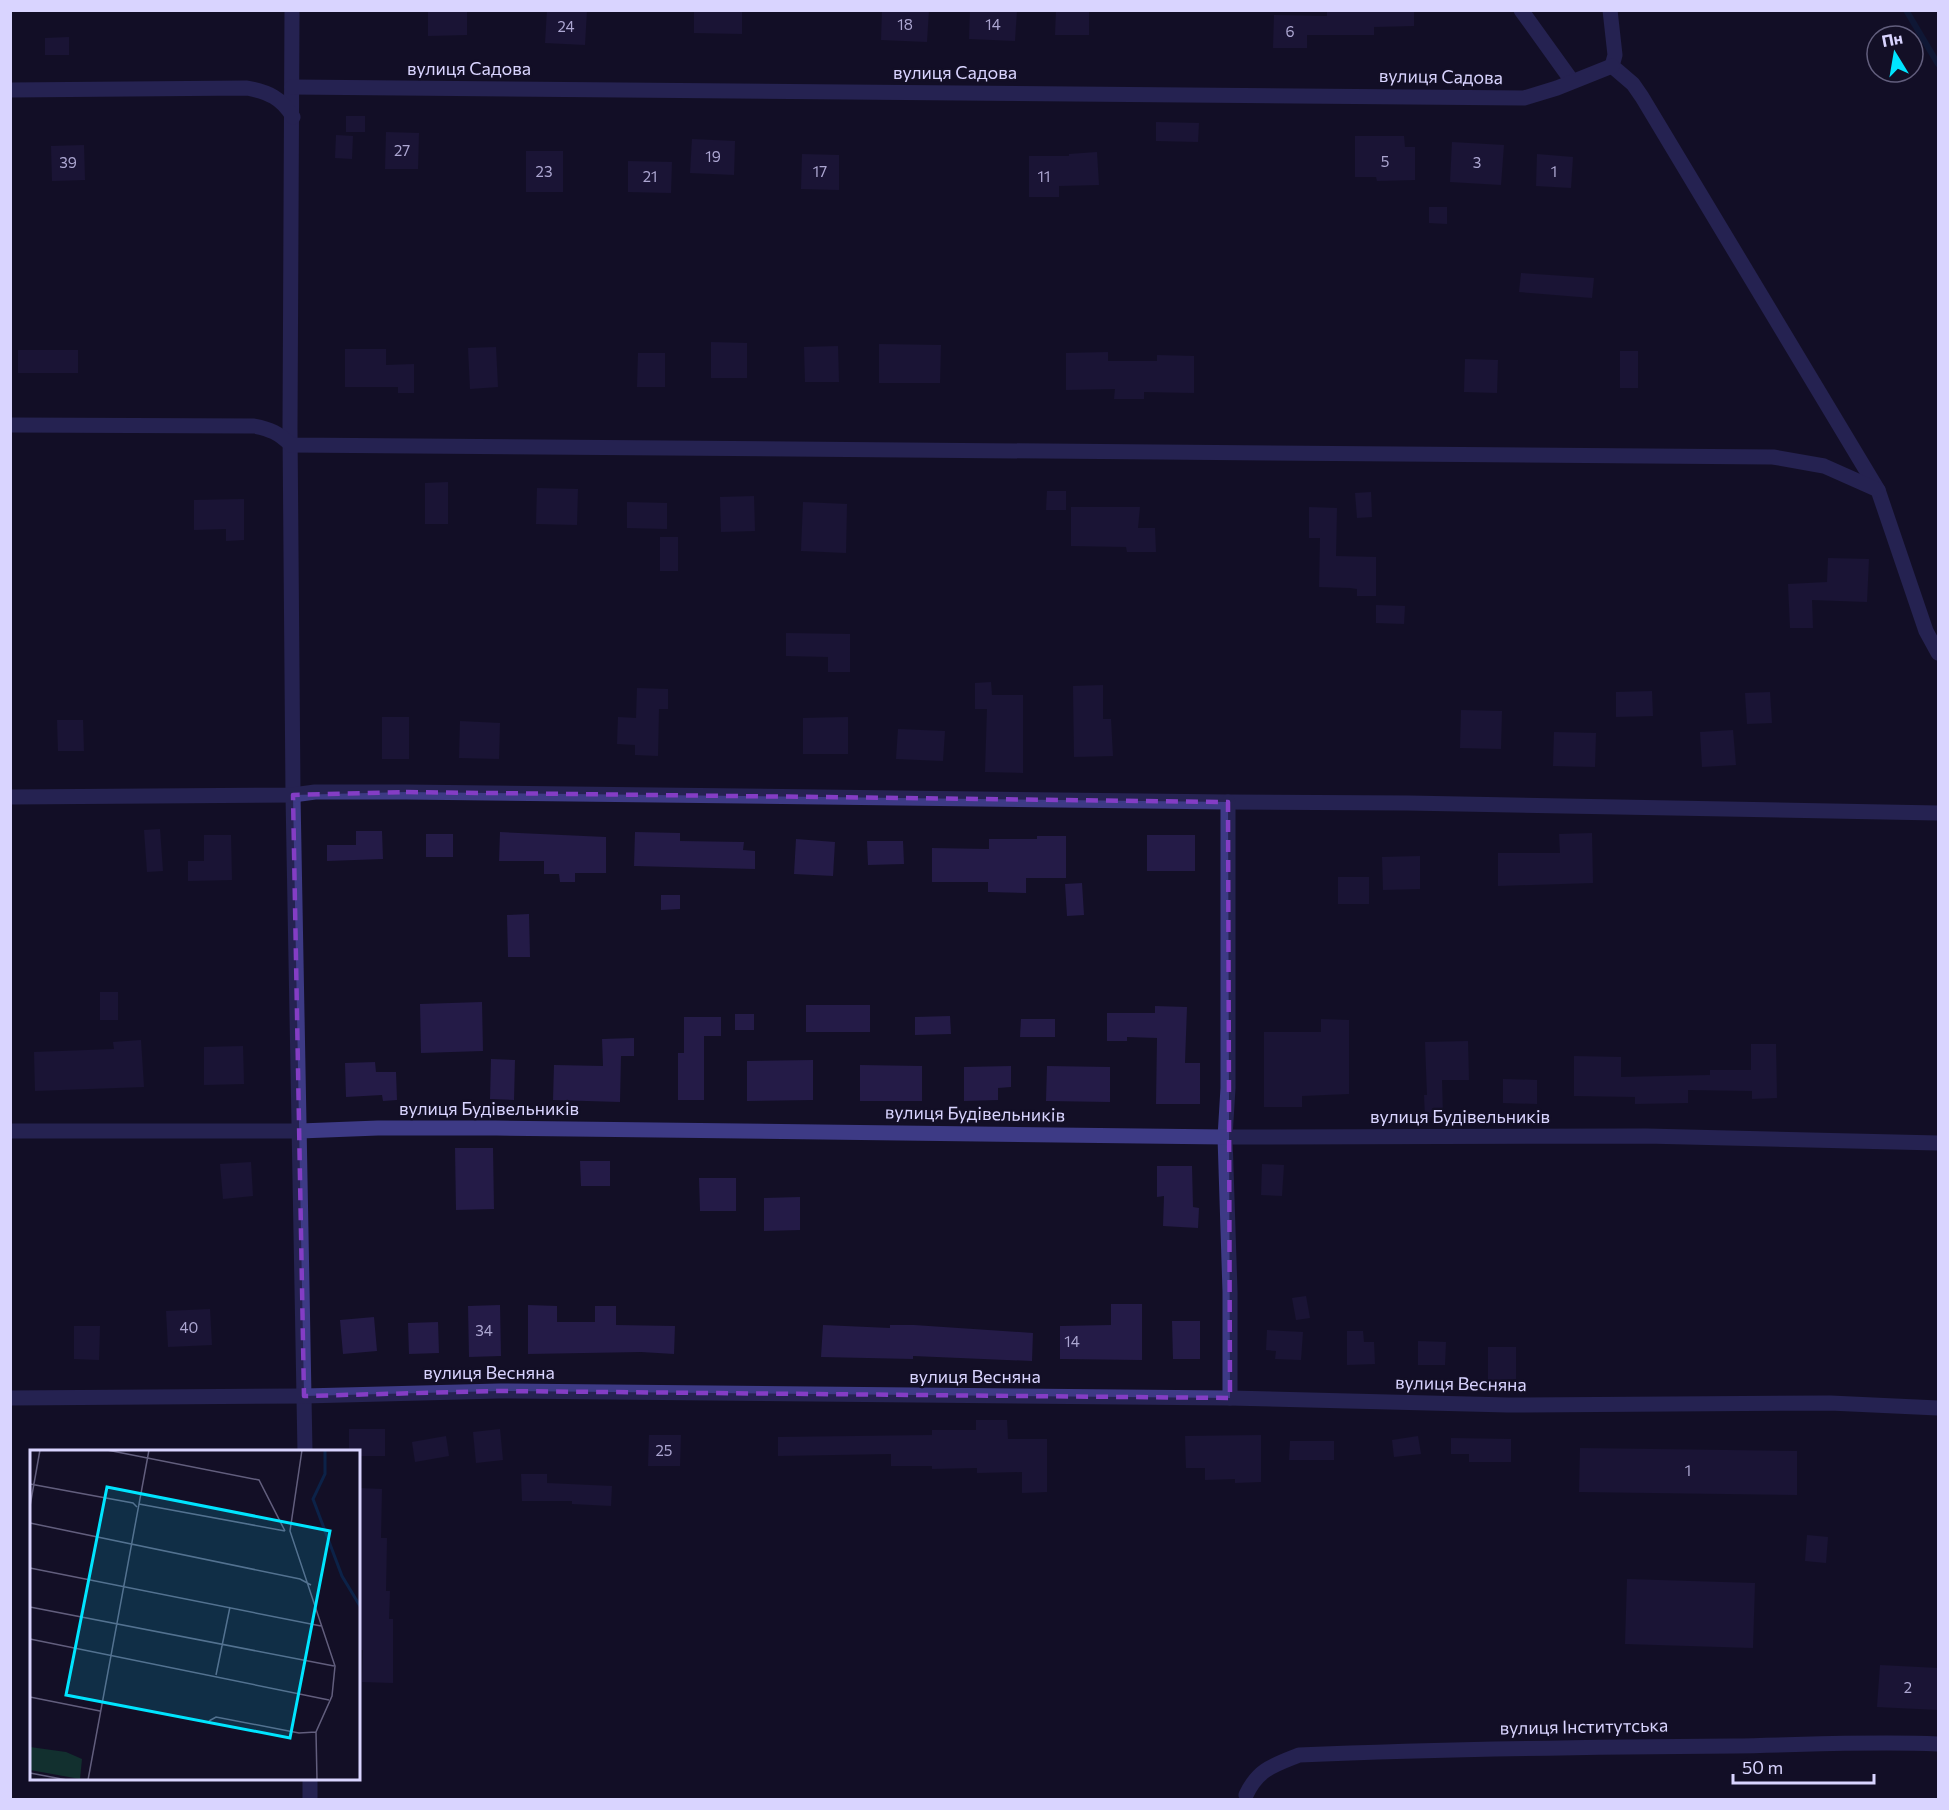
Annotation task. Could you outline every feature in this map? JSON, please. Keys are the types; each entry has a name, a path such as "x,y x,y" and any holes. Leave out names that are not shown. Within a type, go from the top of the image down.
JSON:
{"street":[{"path":"292,10 293,795 305,1450"},
{"path":"1521,10 1572,81"},
{"path":"1610,10 1616,55 1612,66 1633,84 1642,97 1878,490 1926,631 1938,653"},
{"name":"вулиця Садова","path":"292,87 1524,98 1612,66"},
{"path":"10,90 247,88 259,90 281,100 293,117"},
{"path":"10,425 254,426 267,428 280,434 291,445 1773,457 1824,466 1878,490"},
{"path":"10,797 395,792 1408,803 1938,813"},
{"path":"1228,802 1228,1088 1225,1137 1230,1292 1230,1398"},
{"name":"вулиця Будівельників","path":"10,1131 496,1128 1225,1137 1646,1136 1938,1143"},
{"name":"вулиця Весняна","path":"10,1398 304,1396 499,1391 1230,1398 1508,1405 1830,1403 1938,1408"},
{"name":"вулиця Інститутська","path":"1246,1795 1253,1779 1273,1766 1299,1755 1472,1748 1819,1745 1888,1742 1938,1744"},
{"path":"310,1780 310,1800"}],"highlighted area":[{"path":"406,792 1228,802 1230,1398 499,1391 304,1396 293,795"}],"building":[{"path":"428,10 467,10 467,35 428,36"},
{"path":"547,10 587,10 585,45 545,43"},
{"path":"694,10 742,10 742,34 694,33"},
{"path":"882,10 929,10 927,42 881,40"},
{"path":"970,10 1017,10 1015,41 969,39"},
{"path":"1056,10 1089,10 1089,35 1055,35"},
{"path":"1327,10 1414,10 1414,26 1374,27 1374,35 1307,35 1307,48 1273,48 1274,15 1327,16"},
{"path":"69,37 69,55 45,55 45,38"},
{"path":"346,116 365,116 365,132 346,132"},
{"path":"1156,122 1199,123 1198,142 1156,141"},
{"path":"386,132 419,133 418,169 385,169"},
{"path":"336,135 353,136 352,159 335,158"},
{"path":"1355,136 1404,136 1405,147 1415,147 1415,180 1377,181 1376,177 1355,177"},
{"path":"692,139 735,141 734,175 690,173"},
{"path":"1452,142 1504,145 1501,185 1450,182"},
{"path":"84,145 85,180 52,181 51,146"},
{"path":"526,151 563,151 563,192 526,192"},
{"path":"1097,152 1099,185 1059,186 1059,197 1029,197 1029,156 1069,156 1069,154"},
{"path":"802,154 839,155 839,190 801,189"},
{"path":"1537,154 1573,157 1571,188 1536,186"},
{"path":"628,161 672,162 671,193 628,192"},
{"path":"1429,207 1447,207 1447,224 1429,223"},
{"path":"1521,273 1594,278 1592,298 1519,292"},
{"path":"711,342 747,343 747,378 711,378"},
{"path":"879,344 941,345 940,383 879,383"},
{"path":"838,346 839,382 805,382 804,347"},
{"path":"496,347 498,387 470,389 468,348"},
{"path":"345,349 386,349 386,365 414,364 414,393 398,393 398,387 345,387"},
{"path":"18,350 78,350 78,373 18,373"},
{"path":"1620,351 1638,351 1638,388 1620,388"},
{"path":"1108,352 1108,361 1157,361 1157,355 1194,356 1194,393 1144,392 1144,399 1114,399 1115,389 1066,390 1066,353"},
{"path":"638,353 665,353 665,387 637,387"},
{"path":"1465,359 1498,360 1497,393 1464,392"},
{"path":"448,482 448,524 425,524 425,483"},
{"path":"537,488 578,489 577,525 536,524"},
{"path":"1047,491 1066,491 1066,510 1046,510"},
{"path":"1371,492 1372,517 1357,518 1355,493"},
{"path":"754,496 755,531 721,532 720,497"},
{"path":"244,499 244,540 226,541 226,529 194,530 194,500"},
{"path":"627,502 667,503 667,529 627,528"},
{"path":"803,502 847,504 846,553 801,551"},
{"path":"1071,507 1140,507 1138,528 1155,528 1156,552 1127,552 1126,547 1071,546"},
{"path":"1309,507 1337,508 1336,556 1376,557 1376,596 1357,596 1357,589 1319,587 1320,538 1309,538"},
{"path":"660,537 678,537 678,571 660,571"},
{"path":"1828,558 1869,559 1867,602 1812,600 1813,628 1790,628 1788,584 1827,582"},
{"path":"1376,605 1405,606 1404,624 1376,623"},
{"path":"786,633 850,634 850,672 828,672 828,657 786,656"},
{"path":"991,682 992,695 1023,695 1023,773 985,772 987,709 975,709 975,683"},
{"path":"1103,685 1103,719 1111,719 1113,756 1074,757 1073,686"},
{"path":"637,688 668,689 668,709 659,709 658,756 635,755 635,745 617,744 618,717 636,718"},
{"path":"1652,691 1653,716 1616,717 1616,692"},
{"path":"1770,692 1772,723 1747,724 1745,693"},
{"path":"1461,710 1502,711 1501,749 1460,748"},
{"path":"382,717 409,717 409,759 382,759"},
{"path":"848,717 848,754 803,754 803,718"},
{"path":"57,720 83,720 84,751 58,751"},
{"path":"460,721 500,723 499,759 459,758"},
{"path":"898,729 945,731 943,761 896,759"},
{"path":"1733,730 1736,765 1702,767 1700,732"},
{"path":"1554,732 1596,733 1595,767 1553,766"},
{"path":"160,829 163,871 147,872 144,830"},
{"path":"356,831 382,831 383,859 327,861 327,845 356,845"},
{"path":"500,832 606,837 606,873 575,873 575,882 560,882 559,874 544,874 544,861 499,861"},
{"path":"635,832 680,833 680,841 744,842 743,850 755,851 755,869 634,866"},
{"path":"1592,833 1593,883 1498,886 1498,853 1560,853 1559,834"},
{"path":"426,834 453,834 453,857 426,857"},
{"path":"204,835 231,835 232,880 188,881 188,861 204,861"},
{"path":"1147,835 1195,835 1195,871 1147,871"},
{"path":"1037,836 1066,836 1066,878 1026,878 1026,893 988,892 988,882 932,882 932,848 989,849 989,839 1037,839"},
{"path":"796,839 835,842 833,876 794,874"},
{"path":"867,841 903,841 904,864 868,865"},
{"path":"1420,856 1420,889 1383,890 1382,857"},
{"path":"1338,877 1369,877 1369,904 1338,904"},
{"path":"1082,883 1084,915 1067,916 1065,884"},
{"path":"661,895 680,895 680,909 661,910"},
{"path":"529,914 530,957 508,957 507,915"},
{"path":"100,992 118,992 118,1020 100,1020"},
{"path":"482,1002 483,1051 421,1053 420,1004"},
{"path":"806,1005 870,1005 870,1032 806,1032"},
{"path":"1155,1006 1187,1007 1185,1063 1200,1063 1200,1104 1156,1104 1157,1038 1127,1037 1127,1041 1107,1041 1107,1013 1155,1013"},
{"path":"735,1014 754,1014 754,1030 735,1030"},
{"path":"950,1016 951,1034 915,1035 915,1017"},
{"path":"684,1017 721,1017 721,1036 704,1036 704,1100 678,1100 678,1053 684,1053"},
{"path":"1021,1019 1055,1019 1055,1037 1020,1037"},
{"path":"1321,1019 1349,1020 1349,1094 1302,1096 1302,1107 1264,1107 1264,1032 1321,1032"},
{"path":"634,1038 634,1056 621,1056 620,1102 553,1100 554,1065 603,1066 602,1039"},
{"path":"141,1040 144,1087 35,1091 34,1052 114,1049 113,1042"},
{"path":"1468,1041 1469,1080 1442,1080 1443,1117 1425,1117 1424,1095 1427,1095 1425,1042"},
{"path":"1751,1044 1776,1044 1777,1098 1752,1099 1752,1091 1688,1090 1688,1103 1635,1104 1635,1097 1574,1096 1574,1056 1621,1057 1621,1077 1710,1075 1710,1070 1751,1070"},
{"path":"243,1046 244,1084 204,1085 204,1047"},
{"path":"491,1059 515,1060 514,1100 490,1099"},
{"path":"813,1060 813,1100 747,1101 747,1061"},
{"path":"375,1062 376,1072 396,1072 397,1100 383,1101 382,1095 346,1097 345,1063"},
{"path":"860,1065 922,1066 922,1101 860,1101"},
{"path":"1011,1066 1011,1087 998,1088 998,1100 964,1101 964,1067"},
{"path":"1047,1066 1110,1067 1110,1102 1046,1101"},
{"path":"1503,1079 1537,1080 1537,1104 1503,1103"},
{"path":"455,1148 493,1148 494,1209 456,1210"},
{"path":"580,1161 610,1161 610,1186 581,1186"},
{"path":"251,1162 253,1196 223,1199 220,1164"},
{"path":"1262,1164 1284,1165 1282,1196 1261,1195"},
{"path":"1157,1166 1192,1166 1193,1207 1199,1208 1198,1228 1163,1226 1164,1196 1157,1197"},
{"path":"699,1178 736,1178 736,1211 700,1211"},
{"path":"800,1197 800,1230 764,1231 764,1198"},
{"path":"1306,1296 1310,1318 1296,1320 1292,1298"},
{"path":"1111,1304 1142,1304 1142,1360 1060,1359 1060,1326 1111,1325"},
{"path":"500,1305 501,1356 469,1357 468,1306"},
{"path":"528,1305 557,1306 557,1322 595,1322 595,1306 616,1306 616,1325 675,1326 674,1354 641,1352 528,1354"},
{"path":"210,1309 212,1345 168,1347 166,1311"},
{"path":"374,1317 377,1351 343,1354 340,1320"},
{"path":"1172,1321 1200,1321 1200,1359 1173,1359"},
{"path":"438,1322 439,1353 409,1354 408,1323"},
{"path":"823,1325 890,1328 890,1325 914,1325 1033,1333 1032,1361 913,1356 913,1359 821,1357"},
{"path":"74,1326 100,1326 99,1360 74,1359"},
{"path":"1267,1330 1303,1332 1301,1360 1275,1359 1276,1351 1266,1350"},
{"path":"1347,1331 1363,1331 1364,1342 1374,1342 1375,1364 1347,1365"},
{"path":"1418,1341 1446,1342 1445,1365 1418,1365"},
{"path":"1488,1347 1516,1347 1516,1379 1488,1380"},
{"path":"976,1420 1007,1420 1008,1439 1047,1439 1047,1492 1022,1493 1022,1472 977,1473 977,1468 932,1469 932,1466 891,1466 891,1454 778,1456 778,1437 932,1435 932,1430 976,1430"},
{"path":"349,1429 385,1429 385,1456 360,1456 360,1450 349,1450"},
{"path":"500,1429 503,1460 476,1463 473,1432"},
{"path":"649,1435 681,1435 680,1466 648,1466"},
{"path":"1261,1435 1261,1482 1235,1483 1235,1479 1205,1480 1205,1468 1186,1468 1185,1436"},
{"path":"446,1436 449,1456 415,1462 412,1442"},
{"path":"1418,1436 1421,1454 1394,1457 1392,1440"},
{"path":"1451,1438 1511,1439 1511,1462 1469,1462 1469,1454 1451,1454"},
{"path":"1290,1441 1334,1441 1334,1460 1289,1460"},
{"path":"1580,1448 1797,1451 1797,1495 1579,1492"},
{"path":"521,1474 547,1474 547,1483 612,1486 611,1506 572,1504 572,1501 522,1501"},
{"path":"360,1488 382,1489 381,1538 387,1538 386,1591 390,1591 389,1619 393,1619 393,1683 362,1682"},
{"path":"1807,1535 1828,1537 1826,1563 1805,1561"},
{"path":"1627,1579 1755,1583 1753,1648 1625,1644"},
{"path":"1880,1665 1938,1668 1938,1710 1877,1707"}],"waterway":[{"path":"1906,10 1938,64"}]}
